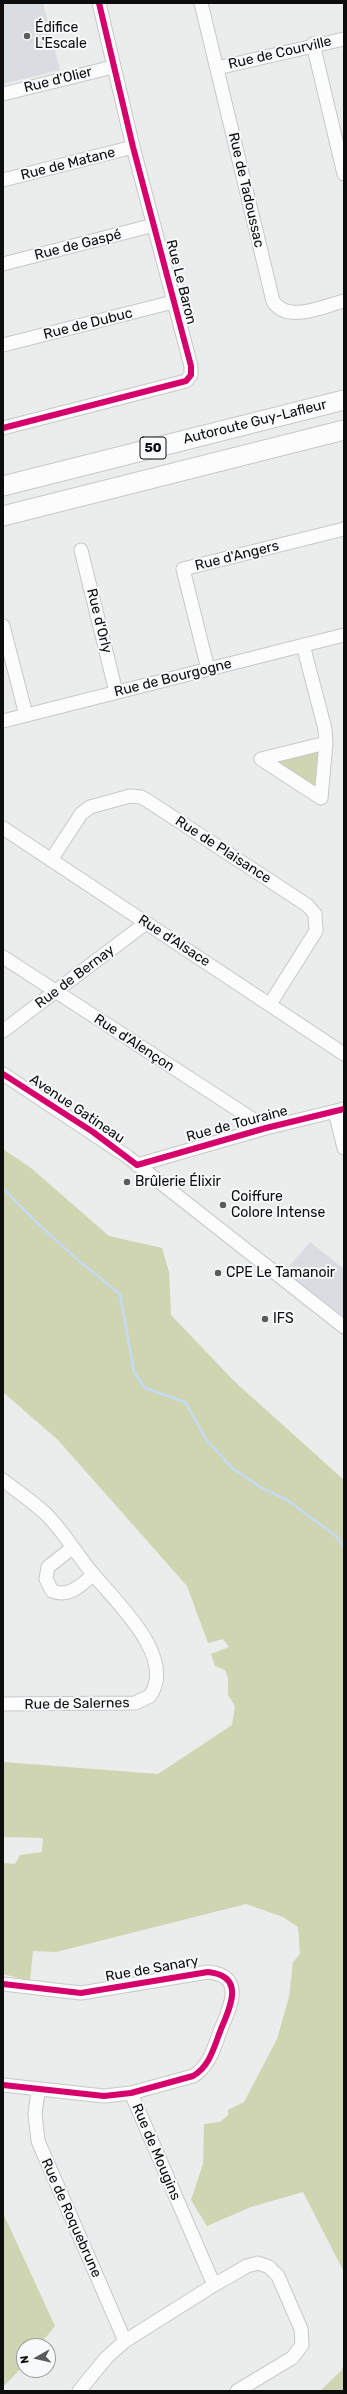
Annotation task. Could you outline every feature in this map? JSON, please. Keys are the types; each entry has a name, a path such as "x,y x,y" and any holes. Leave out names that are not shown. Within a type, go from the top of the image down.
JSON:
{"highway":[{"name":"Autoroute Guy-Lafleur","path":"3,486 344,400"},
{"name":"50","path":"3,516 344,430"}],"street":[{"name":"Rue Le Baron","path":"3,428 186,381 192,370 133,147 99,3"},
{"name":"Rue de Tadoussac","path":"201,3 273,301 281,310 293,313 344,301"},
{"name":"Rue de Courville","path":"217,68 313,44 344,39"},
{"path":"313,44 344,174"},
{"name":"Rue d'Olier","path":"3,94 113,66"},
{"name":"Rue de Matane","path":"3,180 133,147"},
{"name":"Rue de Gaspé","path":"3,264 154,226"},
{"name":"Rue de Dubuc","path":"3,345 173,302"},
{"name":"Rue d'Angers","path":"208,669 183,569 344,529"},
{"name":"Rue d'Orly","path":"81,550 116,692"},
{"path":"3,626 26,716"},
{"name":"Rue de Bourgogne","path":"3,721 344,634"},
{"path":"303,645 325,729 326,743 321,798 261,759 326,743"},
{"name":"Rue de Plaisance","path":"52,860 86,810 96,804 136,796 148,801 307,905 315,914 316,931 270,1004"},
{"name":"Rue d'Alsace","path":"3,828 344,1054"},
{"name":"Rue de Bernay","path":"3,1032 146,923"},
{"name":"Rue d'Alençon","path":"3,956 266,1128"},
{"name":"Avenue Gatineau","path":"3,1074 92,1132 137,1165 344,1327"},
{"path":"339,1111 344,1148"},
{"name":"Rue de Touraine","path":"137,1165 266,1128 339,1111"},
{"name":"Rue de Salernes","path":"3,1480 45,1514 93,1575 133,1618 145,1637 154,1665 156,1680 153,1692 146,1699 135,1703 3,1704"},
{"path":"72,1548 48,1567 46,1579 52,1591 63,1594 93,1575"},
{"name":"Rue de Sanary","path":"3,1984 81,1993 208,1972 220,1975 227,1979 231,1986 233,1999 205,2066 193,2076 131,2093"},
{"name":"Rue de Mougins","path":"3,2085 38,2091 104,2096 131,2093 214,2285"},
{"name":"Rue de Roquebrune","path":"38,2091 35,2118 40,2146 125,2341"},
{"path":"79,2391 107,2357 125,2341 214,2285 252,2264 258,2263 269,2267 278,2276 303,2334 300,2350 292,2358 237,2391"}],"shaded area":[{"name":"Édifice L'Escale","path":"3,3 43,3 60,70 3,84"},
{"path":"310,1242 344,1269 344,1319 284,1272"}],"green space":[{"path":"326,743 321,798 261,759"},
{"path":"3,1149 31,1168 109,1236 162,1248 169,1272 171,1315 235,1382 344,1480 344,2272 303,2192 251,2207 207,2226 191,2200 203,2164 204,2124 220,2122 228,2115 228,2110 244,2102 277,2039 289,1997 293,1962 300,1954 298,1927 283,1917 246,1904 56,1952 33,1951 30,1981 3,1974 3,1863 15,1864 20,1855 42,1852 43,1838 3,1837 3,1762 158,1774 232,1725 235,1706 228,1695 228,1678 225,1670 215,1666 211,1654 229,1647 223,1639 208,1643 187,1586 58,1440 3,1392"},
{"path":"3,2213 55,2326 45,2338 16,2338 16,2373 3,2387"},
{"path":"344,2364 344,2391 320,2391 341,2371"}],"waterway":[{"path":"3,1188 59,1244 120,1294 134,1372 145,1388 185,1402 206,1439 232,1468 260,1487 287,1500 337,1537 344,1548"}],"cycle path":[{"path":"3,428 186,381 191,375 191,366 133,147 99,3"},
{"path":"3,1074 93,1132 137,1165 266,1128 344,1109"},
{"path":"3,1984 81,1993 208,1972 220,1975 227,1980 231,1986 232,1994 228,2011 211,2056 204,2067 193,2076 131,2093 104,2096 3,2085"}],"place":[{"name":"Édifice L'Escale","path":"27,36"},
{"name":"Brûlerie Élixir","path":"127,1182"},
{"name":"Coiffure Colore Intense","path":"223,1205"},
{"name":"CPE Le Tamanoir","path":"218,1273"},
{"name":"IFS","path":"265,1319"}]}
